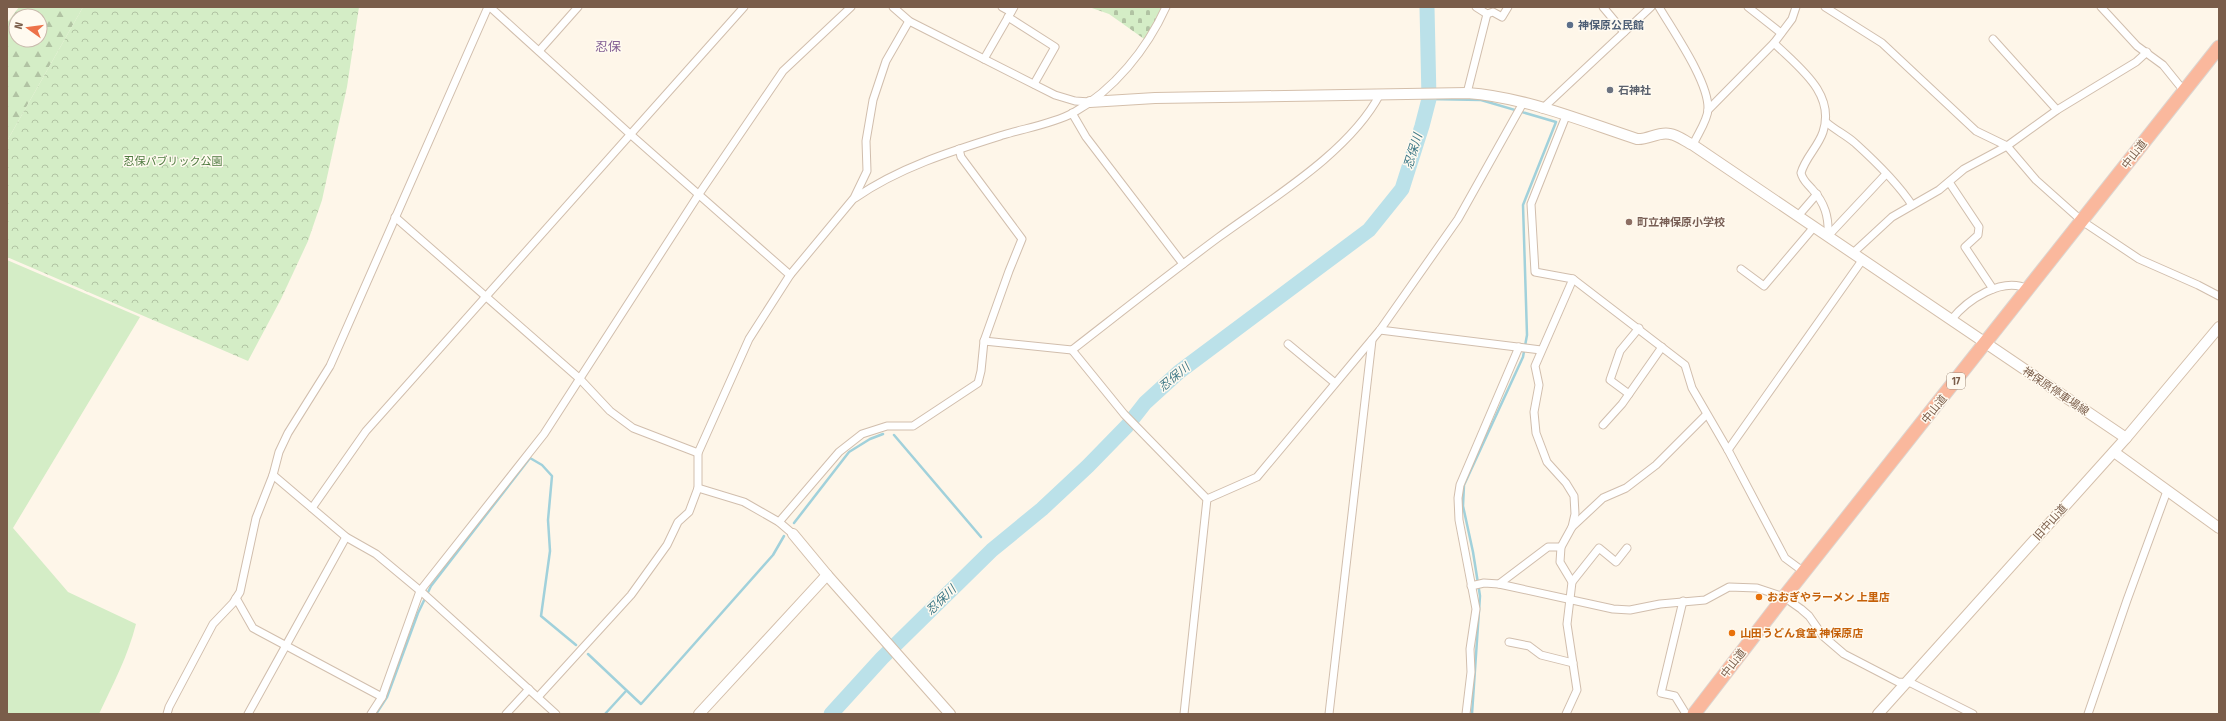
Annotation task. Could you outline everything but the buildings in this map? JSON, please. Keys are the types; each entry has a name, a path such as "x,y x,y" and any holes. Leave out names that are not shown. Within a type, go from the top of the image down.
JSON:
{"highway":[{"name":"中山道","path":"1694,714 1784,597 1986,344 2219,47"}],"street":[{"path":"167,714 169,707 213,624 240,592 256,518 273,475 279,452 288,433 330,366 489,7 630,134 790,274"},
{"path":"539,51 578,7"},
{"path":"312,508 366,431 744,7"},
{"path":"371,714 382,697 420,591 540,439 699,194 783,70 851,7"},
{"path":"893,7 909,21 1034,84 1069,100 1090,102"},
{"path":"1002,7 1011,12 1055,47 1034,84"},
{"path":"854,198 899,171 1072,113 1090,102 1137,56 1166,7"},
{"path":"1476,7 1487,14"},
{"path":"1487,14 1493,12 1502,17 1508,7"},
{"path":"1603,7 1624,32"},
{"path":"1542,108 1651,7"},
{"path":"1659,7 1701,80 1707,96 1708,110"},
{"path":"1748,7 1781,33"},
{"path":"1693,145 1708,110 1774,43 1792,19 1796,7"},
{"path":"1825,7 1882,43 1976,131 2007,146 2036,180 2082,221 2139,259 2219,296"},
{"path":"2101,7 2137,46 2163,65 2184,91"},
{"path":"984,59 1011,12"},
{"path":"1467,93 1487,14"},
{"path":"538,697 631,595 667,545 678,522 689,512 698,488 698,453 749,338 790,274 854,198 867,171 866,141 874,100 886,61 909,21"},
{"path":"1993,39 2057,110"},
{"path":"1774,43 1817,86 1822,95 1826,122 1822,134 1801,173 1802,180 1817,194 1826,209 1829,222 1828,236"},
{"path":"1853,253 1892,217 1949,182 1964,169 2007,146 2057,110 2136,62 2147,52"},
{"name":"神保原停車場線","path":"1090,102 1155,98 1441,93 1486,94 1542,108 1637,139 1644,140 1658,134 1670,134 1693,145 2126,438"},
{"path":"984,341 1072,350 1183,264 1335,151 1374,105 1380,94"},
{"path":"1207,498 1257,477 1380,330 1458,219 1523,103"},
{"path":"1072,113 1086,137 1183,264"},
{"path":"1566,116 1531,204 1535,272 1573,279 1639,328 1685,365 1692,388 1706,415 1728,450 1785,558 1804,572"},
{"path":"1826,122 1836,132 1856,144 1902,190 1912,205"},
{"path":"779,522 839,452 862,434 887,426 913,426 978,383 981,371 984,341 1022,239 961,157 959,150"},
{"path":"1828,236 1886,174"},
{"path":"1949,182 1979,227 1978,235 1965,248 1994,290"},
{"path":"1798,216 1817,194"},
{"path":"395,217 580,379 610,411 633,428 698,453"},
{"path":"1741,269 1764,286 1814,227"},
{"path":"1728,450 1863,260"},
{"path":"1572,582 1560,562 1561,547 1572,527 1575,514 1574,496 1566,483 1547,462 1536,432 1534,412 1539,385 1534,366 1573,279"},
{"path":"1951,320 1968,302 1994,290 2008,285 2019,285 2028,289"},
{"name":"旧中山道","path":"1878,714 1904,683 2114,452 2219,327"},
{"path":"1629,394 1610,380 1620,352 1639,328"},
{"path":"1380,330 1541,350"},
{"path":"1329,714 1372,339"},
{"path":"1288,344 1335,383"},
{"path":"1466,714 1471,672 1470,649 1476,609 1459,520 1458,498 1460,485 1519,347"},
{"path":"1603,425 1629,394 1662,347"},
{"path":"1072,350 1124,414 1207,498"},
{"path":"1572,527 1603,498 1626,488 1656,465 1706,415"},
{"path":"2114,452 2219,528"},
{"path":"273,475 346,537 376,554 420,591 556,714"},
{"path":"698,488 744,502 779,522 793,534 827,575 950,714"},
{"path":"2088,714 2129,592 2167,491"},
{"path":"1184,714 1207,498"},
{"path":"248,714 288,646 346,537"},
{"path":"1499,584 1548,547 1561,547"},
{"path":"1566,714 1577,690 1567,624 1572,582 1599,548 1616,562 1627,548"},
{"path":"699,714 827,575"},
{"path":"1471,586 1484,583 1499,584 1613,609 1630,610 1705,600 1729,586 1751,587 1784,597 1808,616 1824,636 1844,654 1898,682 1910,683 1973,714"},
{"path":"236,598 253,628 382,697"},
{"path":"1682,602 1661,693 1675,696 1686,714"},
{"path":"1509,642 1529,646 1541,655 1573,663"},
{"path":"506,714 529,689"}],"green space":[{"path":"19,7 83,7 7,141 7,23 8,22 8,48 48,48 48,8 18,8"},
{"name":"忍保パブリック公園","path":"83,7 359,7 347,87 322,200 308,241 281,299 248,361 7,257 7,141"},
{"path":"1089,7 1166,7 1147,41 1109,14"},
{"path":"7,260 140,317 13,528 68,592 136,624 133,636 115,681 99,714 7,714"}],"waterway":[{"name":"忍保川","path":"831,714 882,658 992,550 1042,509 1088,466 1127,426 1145,403 1179,372 1369,230 1402,189 1422,126 1429,99 1427,7"},
{"path":"1429,99 1481,100 1556,122 1523,205 1527,335 1523,357 1464,485 1463,506 1473,552 1480,596 1472,714"},
{"path":"794,523 849,452 870,439 883,434"},
{"path":"894,435 981,537"},
{"path":"376,714 387,697 418,613 431,586 530,458 542,465 552,476 548,520 550,551 541,616 576,645"},
{"path":"588,654 641,704 773,555 784,536"},
{"path":"605,714 626,691"}],"place":[{"name":"神保原公民館","path":"1570,25"},
{"name":"石神社","path":"1610,90"},
{"name":"町立神保原小学校","path":"1629,222"},
{"name":"おおぎやラーメン 上里店","path":"1759,597"},
{"name":"山田うどん食堂 神保原店","path":"1732,633"}],"district":[{"name":"忍保","path":"608,46"}]}
